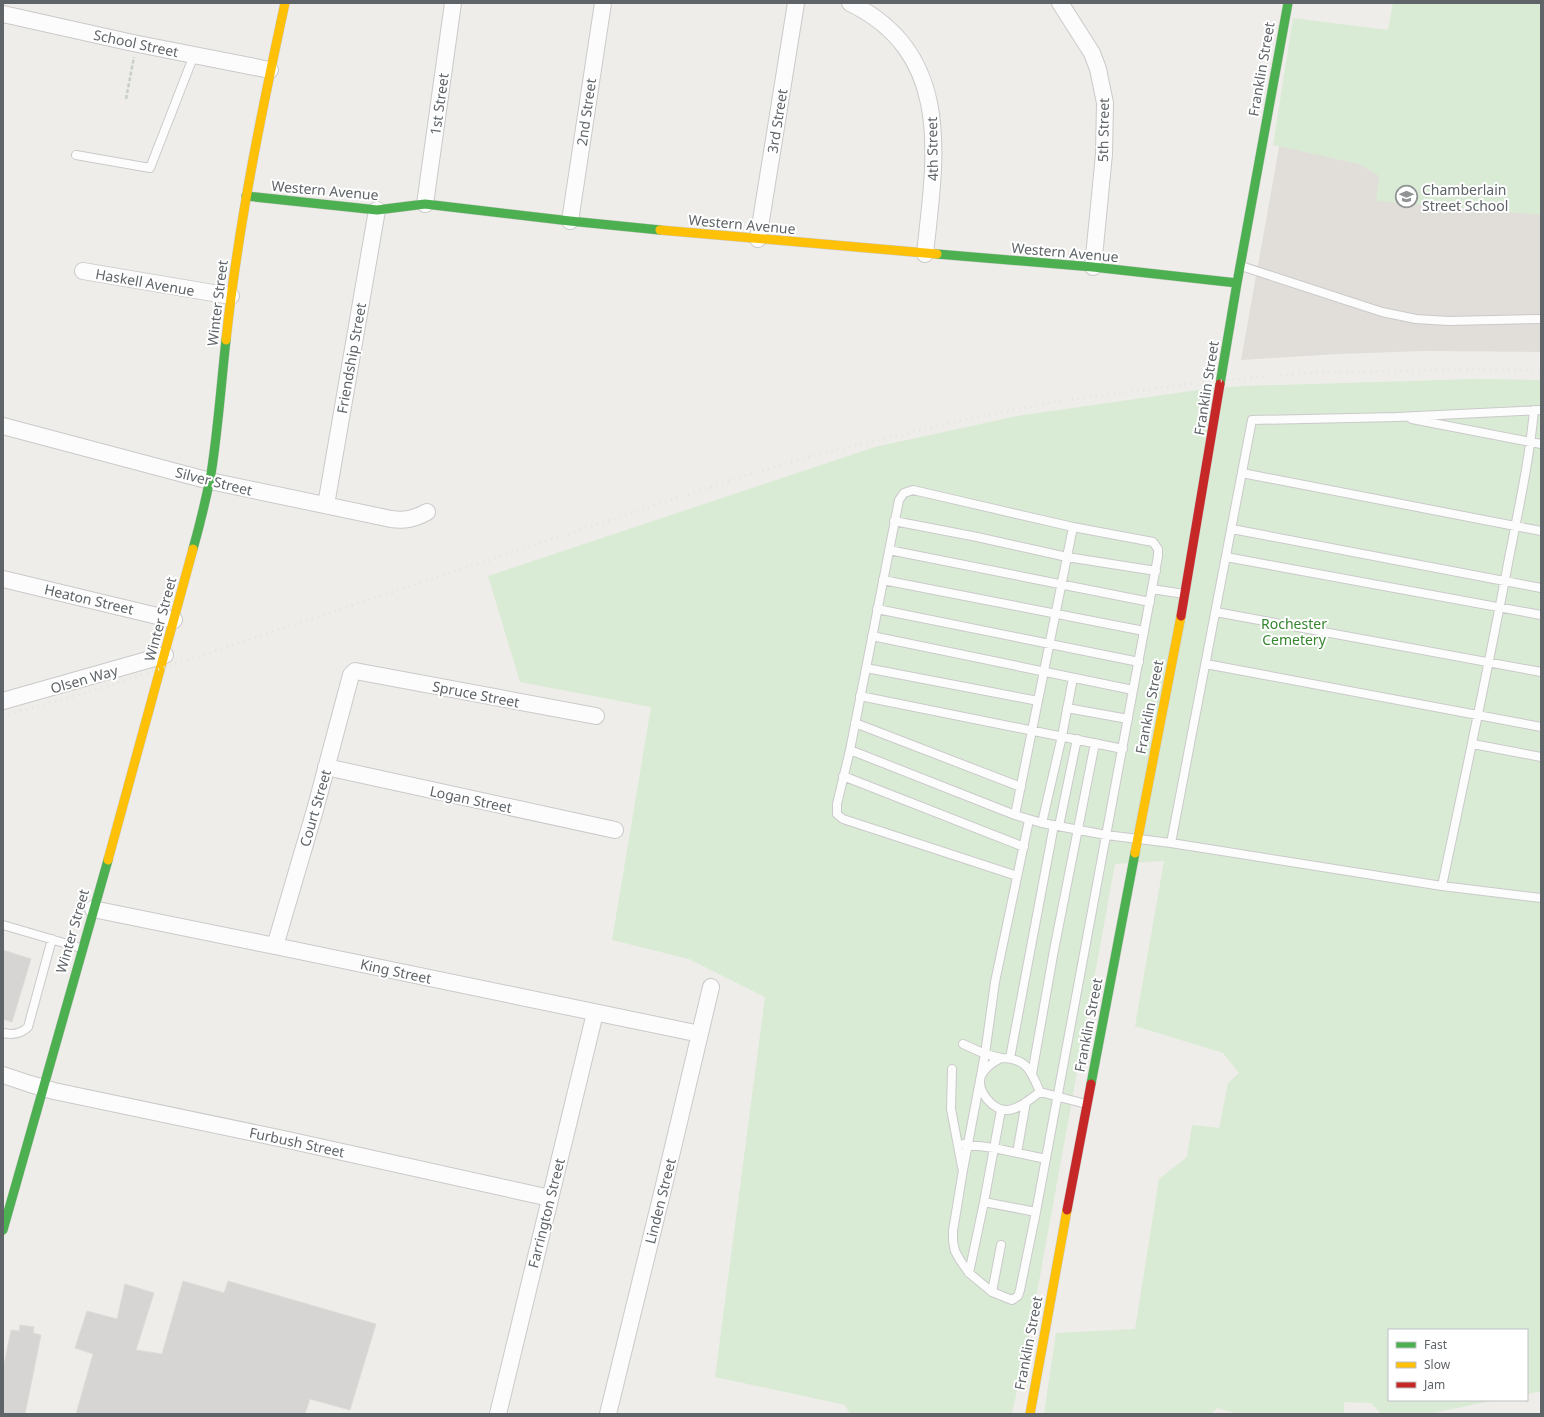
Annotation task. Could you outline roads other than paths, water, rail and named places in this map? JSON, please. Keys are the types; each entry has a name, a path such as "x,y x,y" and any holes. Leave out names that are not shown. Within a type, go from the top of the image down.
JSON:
{"street":[{"name":"Winter Street","path":"3,1230 165,654 210,481 231,296 246,196 270,70 285,3"},
{"name":"1st Street","path":"425,204 453,3"},
{"name":"2nd Street","path":"570,221 603,3"},
{"name":"3rd Street","path":"758,240 796,3"},
{"name":"4th Street","path":"850,3 867,12 881,22 897,39 914,61 927,92 931,109 934,143 933,177 925,254"},
{"name":"5th Street","path":"1060,3 1092,52 1098,69 1105,103 1104,154 1093,267"},
{"name":"Franklin Street","path":"1030,1414 1087,1104 1185,594 1237,283 1288,3"},
{"name":"School Street","path":"3,14 133,43 270,70"},
{"name":"Western Avenue","path":"246,196 377,210 425,204 570,221 758,240 1093,267 1237,283"},
{"name":"Friendship Street","path":"326,505 377,210"},
{"name":"Haskell Avenue","path":"83,271 231,296"},
{"name":"Silver Street","path":"3,426 210,481 326,505 403,520 415,518 427,512"},
{"name":"Heaton Street","path":"3,579 174,620"},
{"name":"Olsen Way","path":"3,701 165,654"},
{"name":"Spruce Street","path":"355,671 596,716"},
{"name":"Court Street","path":"275,946 351,675 355,671"},
{"name":"Logan Street","path":"326,767 615,830"},
{"name":"King Street","path":"93,909 700,1034"},
{"name":"Linden Street","path":"608,1414 711,986"},
{"name":"Farrington Street","path":"498,1414 595,1013"},
{"name":"Furbush Street","path":"3,1074 43,1088 550,1198"}],"lane":[{"path":"76,155 150,168 194,55"},
{"path":"1240,266 1376,310 1416,319 1449,321 1541,319"},
{"path":"1171,843 1252,420 1397,417 1537,410 1479,716 1442,886"},
{"path":"1397,417 1541,444"},
{"path":"1242,473 1541,531"},
{"path":"1017,876 843,819 837,814 843,776 850,750 894,521 899,500 904,493 913,490 1073,527 1153,542 1158,549 1156,571 1036,1212 1020,1290 1018,1296 1012,1300 992,1292 969,1273 960,1260 953,1241 953,1230 981,1078 997,975 1029,820"},
{"path":"894,521 977,537 1067,557 1156,571"},
{"path":"1015,815 1073,527"},
{"path":"1232,529 1541,588"},
{"path":"889,550 1062,583 1150,602"},
{"path":"1226,557 1541,615"},
{"path":"883,580 1144,632"},
{"path":"1152,589 1185,594"},
{"path":"877,609 1139,662"},
{"path":"1216,612 1541,672"},
{"path":"872,636 1134,690"},
{"path":"1206,664 1541,727"},
{"path":"866,668 1038,701"},
{"path":"1042,823 1062,736 1073,678"},
{"path":"860,696 1123,749"},
{"path":"1067,708 1128,719"},
{"path":"855,723 1021,787"},
{"path":"1040,1092 1026,1102 1010,1110 1001,1110 992,1105 986,1098 982,1091 981,1078 985,1069 1005,1058 1056,826 1077,740"},
{"path":"1032,1074 1054,950 1095,743"},
{"path":"1473,744 1541,757"},
{"path":"850,750 1015,815 1029,820 1056,826 1106,835 1171,843 1442,886 1541,898"},
{"path":"843,776 1024,847"},
{"path":"3,925 82,948"},
{"path":"3,1033 15,1034 24,1032 28,1028 52,939"},
{"path":"963,1044 985,1054 1017,1059 1026,1065 1040,1092"},
{"path":"952,1069 951,1109 963,1170"},
{"path":"1040,1092 1087,1104"},
{"path":"1017,1153 1026,1102"},
{"path":"969,1273 1001,1110"},
{"path":"957,1144 994,1148 1046,1159"},
{"path":"984,1202 1036,1212"},
{"path":"992,1292 1001,1246"}],"railway":[{"path":"3,716 105,687 741,477 819,454 958,421 1053,402 1190,384 1268,376 1308,373 1482,369 1541,371"}],"place":[{"name":"Chamberlain Street School","path":"1406,197"}],"park label":[{"name":"Rochester Cemetery","path":"1294,632"}]}
